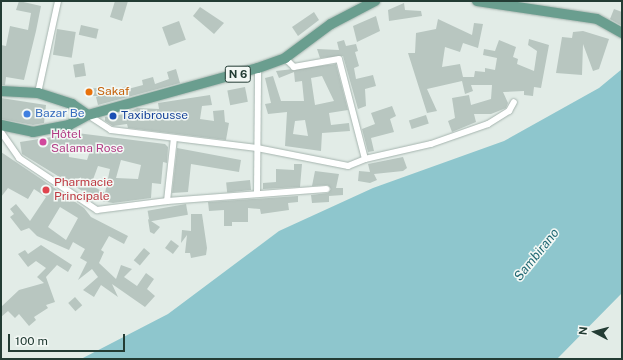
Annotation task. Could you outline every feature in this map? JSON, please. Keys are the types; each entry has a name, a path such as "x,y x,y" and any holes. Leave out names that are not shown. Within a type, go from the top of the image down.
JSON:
{"main road":[{"name":"N 6","path":"1,125 33,132 70,125 88,115 258,68 285,58 331,24 375,1"},
{"path":"477,1 597,18 622,33"},
{"path":"1,91 38,93 72,104 88,115"}],"street":[{"path":"38,93 58,1"},
{"path":"285,58 294,68 339,59 364,159"},
{"path":"257,193 258,68"},
{"path":"88,115 112,130 257,148 348,166 364,159 431,144 488,124 509,111 514,102"},
{"path":"1,132 19,158 97,210 167,201 257,193 327,189"},
{"path":"167,201 174,138"}],"water":[{"name":"Sambirano","path":"622,69 622,293 557,359 81,359 168,314 279,231 373,188 504,141 599,88"}],"building":[{"path":"19,1 41,6 36,31 24,80 6,77 5,85 1,85 1,45 6,46 10,26 28,30 31,13 16,10"},
{"path":"115,1 128,1 122,21 110,17"},
{"path":"404,3 405,10 421,11 422,16 389,21 388,10"},
{"path":"200,7 224,23 214,34 193,16"},
{"path":"614,9 622,12 622,26 610,19"},
{"path":"314,12 319,20 298,36 292,27"},
{"path":"376,16 380,31 357,42 353,26"},
{"path":"438,19 472,35 474,23 483,24 478,48 463,43 460,52 445,47 442,67 460,64 463,77 474,77 475,71 485,72 485,68 495,70 497,58 483,55 484,49 495,51 499,40 516,47 513,57 518,59 517,64 534,71 537,51 528,45 529,39 549,45 541,88 534,87 533,96 524,95 524,91 503,92 508,103 506,108 491,114 474,114 476,122 452,132 448,121 455,118 452,98 469,95 471,105 491,99 492,85 471,85 473,91 465,94 462,81 427,89 437,111 427,113 408,53 415,53 416,33 436,29"},
{"path":"179,21 186,40 169,46 162,27"},
{"path":"81,25 99,29 96,39 79,35"},
{"path":"57,29 76,32 72,58 53,55"},
{"path":"583,31 609,39 599,69 593,71 583,44 582,75 556,73 562,37 572,38 573,32"},
{"path":"344,40 346,46 356,44 358,51 355,52 359,66 354,68 356,79 373,75 376,86 365,89 366,106 358,109 343,56 320,58 317,49 339,50 337,42"},
{"path":"84,63 86,76 75,78 73,65"},
{"path":"336,64 348,110 329,113 331,125 349,123 350,131 322,133 321,151 285,146 287,112 268,114 265,104 271,103 265,78 273,76 281,101 304,101 302,81 295,82 294,72 279,78 276,71","holes":["322,76 334,101 315,105 311,78","305,120 308,136 293,134 295,121"]},
{"path":"176,69 180,83 98,105 96,97 127,86 128,89 143,85 142,80 153,77 155,84 169,79 167,72"},
{"path":"245,87 248,102 230,105 227,90"},
{"path":"97,88 98,96 86,96 85,89"},
{"path":"210,95 212,105 202,106 200,119 214,121 213,111 224,110 225,122 229,123 226,140 128,128 127,124 113,126 105,121 105,117 125,114 137,108 159,109 158,103"},
{"name":"Bazar Be","path":"1,98 46,105 44,123 33,125 1,119"},
{"path":"392,106 396,116 390,119 394,132 371,138 374,151 368,152 362,129 375,124 371,113"},
{"path":"426,115 429,124 412,129 409,121"},
{"path":"77,133 165,144 168,147 167,163 163,162 161,184 152,183 151,198 113,203 89,199 83,195 84,192 22,154 20,142","holes":["68,145 92,145 87,160 69,157","121,160 141,165 138,179 116,178","98,166 110,169 105,193 91,185"]},
{"path":"177,148 241,160 239,172 191,164 188,192 172,193"},
{"path":"1,152 84,208 91,217 128,236 124,244 109,236 101,250 104,252 99,263 116,279 121,265 132,269 124,277 137,286 146,273 154,279 147,289 155,296 145,307 112,284 118,297 101,285 94,297 83,290 98,277 92,269 78,280 87,262 80,258 85,249 73,242 69,250 37,236 29,228 21,231 10,217 14,214 10,209 16,204 30,221 46,197 34,189 28,199 8,188 1,197","holes":["60,207 78,218 66,240 48,227"]},
{"path":"403,157 407,168 403,171 374,174 377,180 370,183 358,181 359,171 370,172 368,164"},
{"path":"294,164 302,164 300,187 263,189 263,183 276,182 276,169 294,170"},
{"path":"315,171 339,174 336,188 343,188 343,195 329,196 329,202 312,203 311,195 328,193 331,189 327,185 312,186"},
{"path":"250,180 251,190 227,192 226,183"},
{"path":"298,196 298,202 288,203 289,210 261,214 260,209 248,208 248,222 232,222 232,226 224,226 224,210 209,211 208,202"},
{"path":"186,204 188,215 150,222 148,211"},
{"path":"191,214 202,214 207,248 206,255 191,258 190,253 185,253 187,235 181,243 182,230 191,231"},
{"path":"148,219 160,227 154,234 150,232"},
{"path":"171,240 179,246 173,254 165,248"},
{"path":"41,245 72,265 68,272 57,265 46,277 55,302 46,305 48,308 34,317 36,320 29,326 19,314 15,318 8,311 1,317 1,307 19,290 44,283 37,277 46,268 36,261 28,267 18,254 25,250 28,254"},
{"path":"144,248 150,253 140,265 134,260"},
{"path":"75,297 82,305 75,311 68,303"}],"place":[{"name":"Sakaf","path":"89,92"},
{"name":"Bazar Be","path":"27,114"},
{"name":"Taxibrousse","path":"113,116"},
{"name":"Hôtel Salama Rose","path":"43,142"},
{"name":"Pharmacie Principale","path":"46,190"}]}
